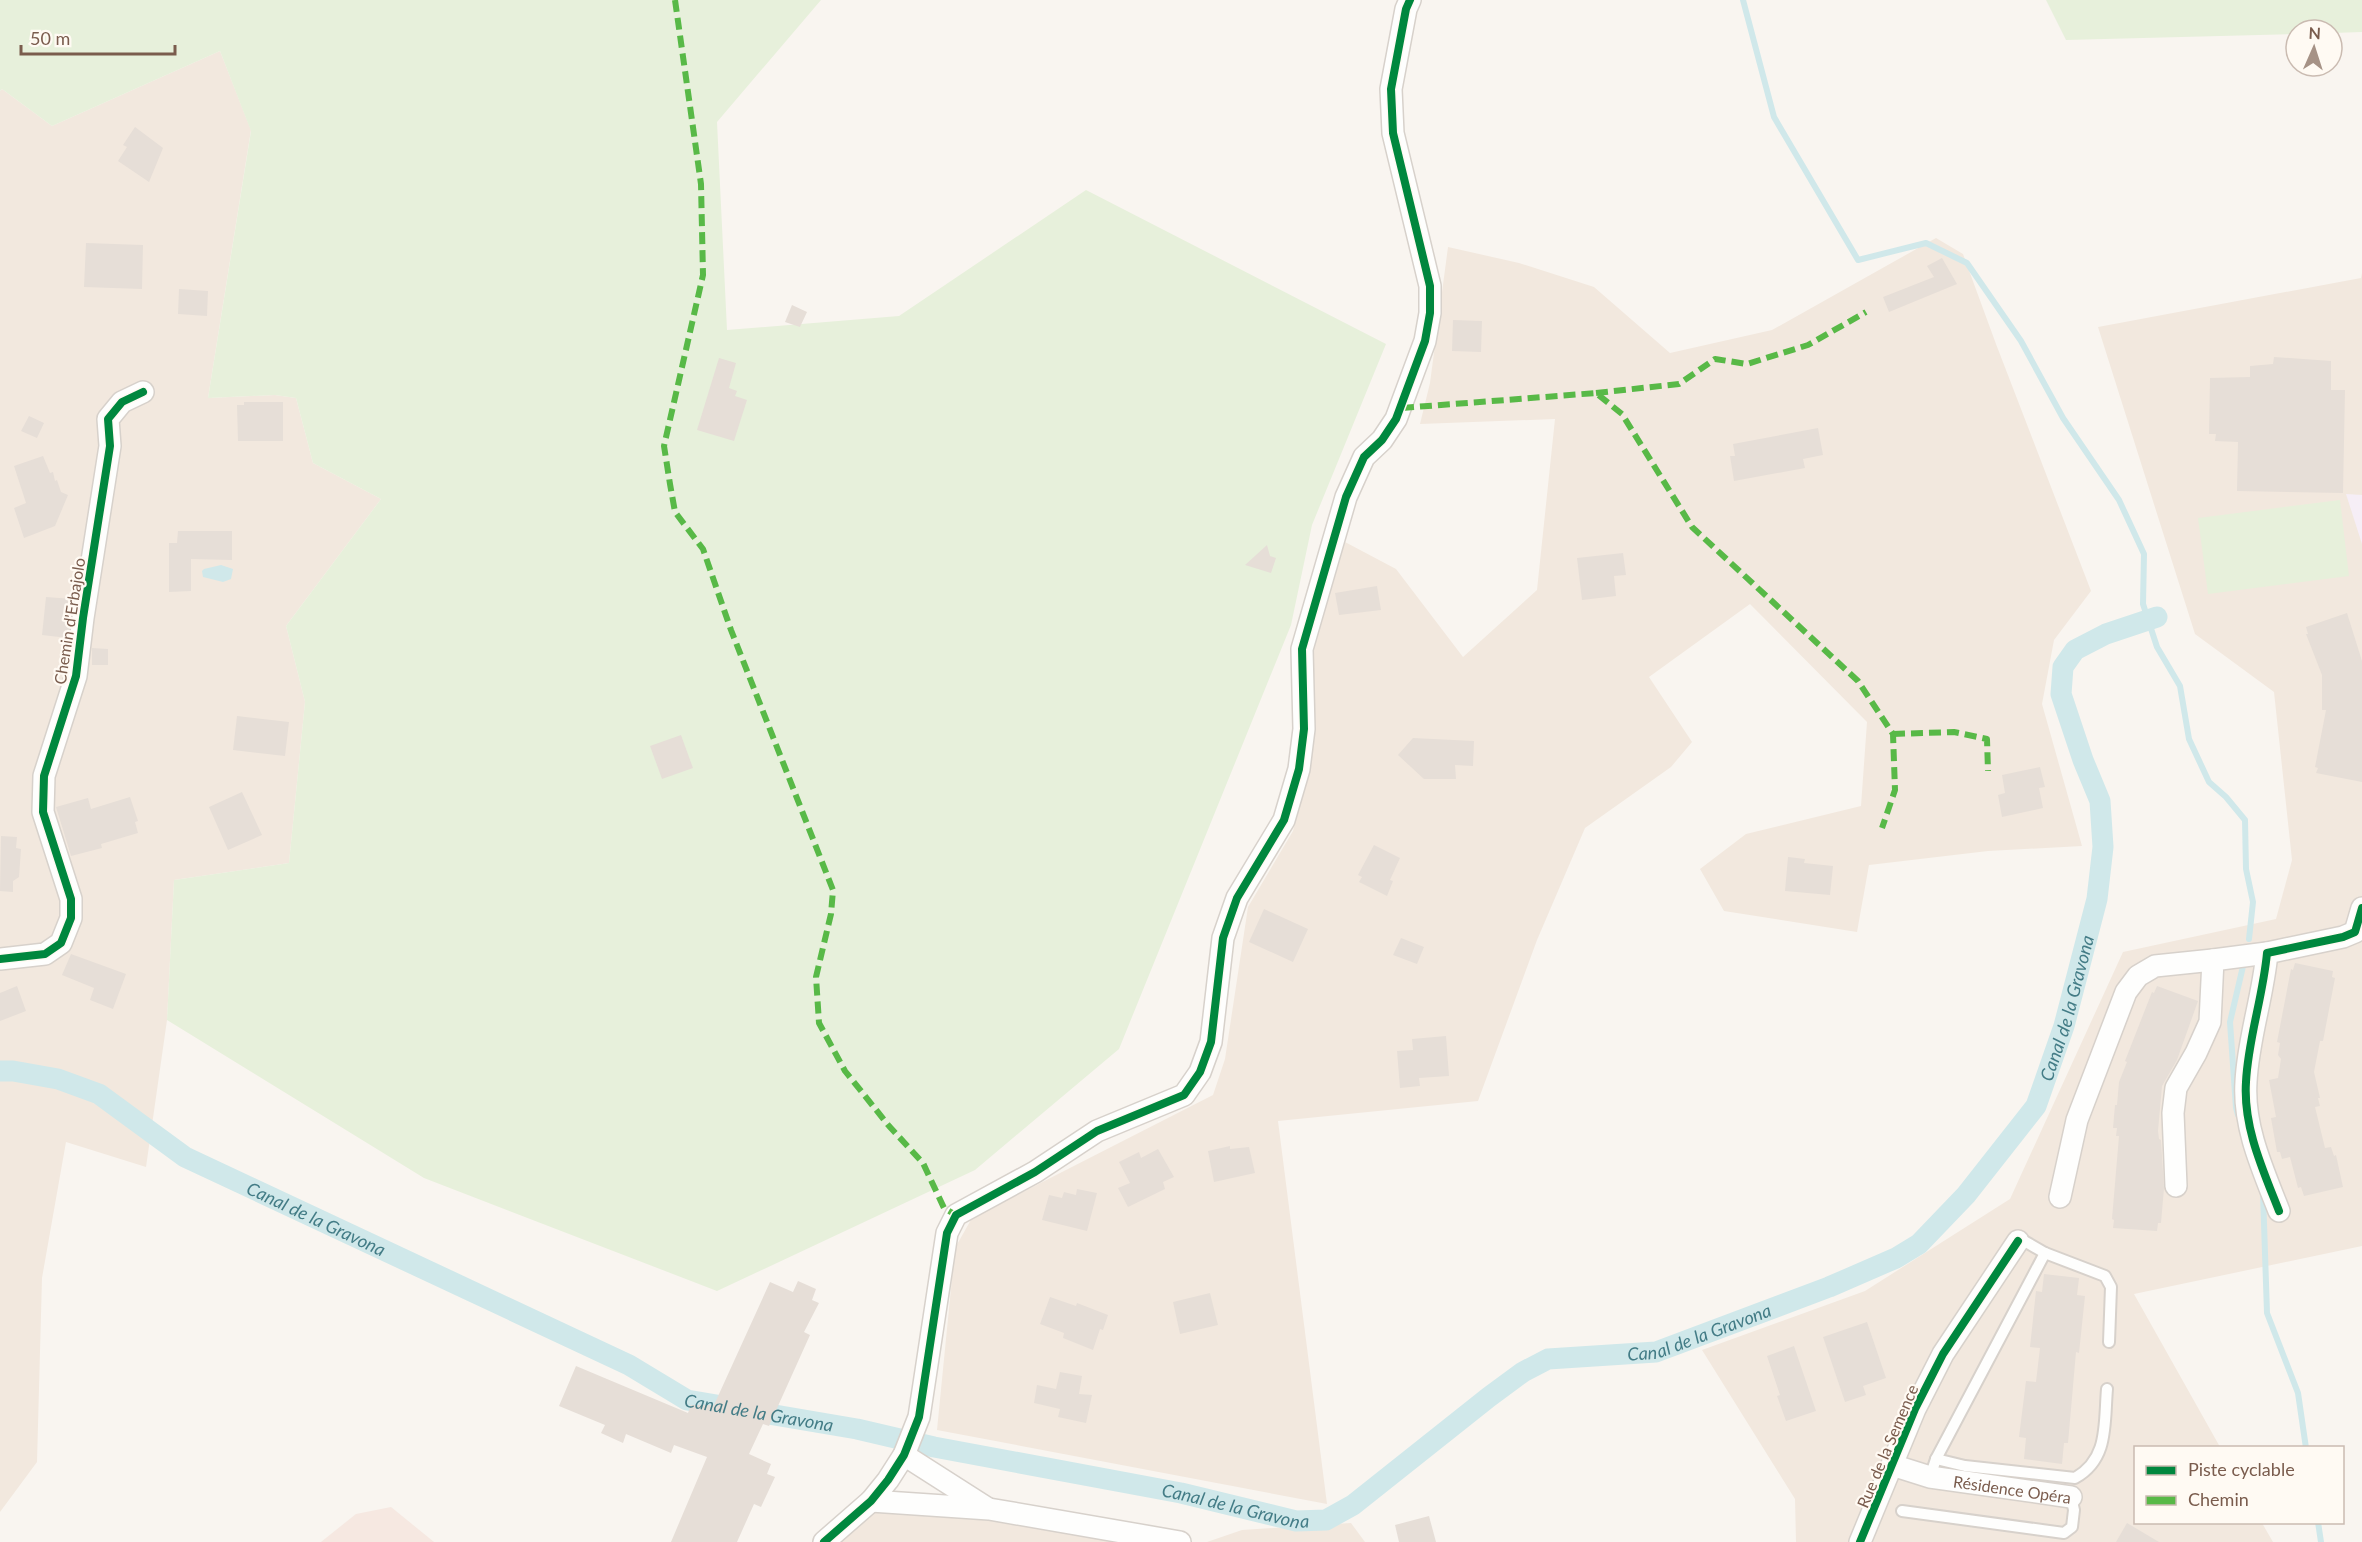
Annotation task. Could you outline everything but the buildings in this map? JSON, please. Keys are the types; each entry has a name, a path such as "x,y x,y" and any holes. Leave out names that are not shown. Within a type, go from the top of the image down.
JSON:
{"street":[{"path":"824,1542 871,1502 904,1455 919,1417 947,1233 956,1215 1035,1172 1097,1131 1184,1095 1200,1072 1211,1042 1223,938 1237,898 1284,820 1299,769 1304,729 1302,649 1346,497 1364,457 1382,440 1396,419 1425,341 1430,313 1430,286 1393,133 1390,89 1406,9 1410,0"},
{"name":"Chemin d'Erbajolo","path":"0,959 45,954 61,943 71,918 71,899 43,812 44,776 76,675 82,618 110,446 108,419 122,402 143,392"},
{"path":"2060,1197 2077,1120 2127,992 2138,975 2155,966 2267,953 2349,935 2355,932 2362,908"},
{"path":"2267,953 2264,984 2246,1083 2250,1132 2279,1211"},
{"path":"2176,1186 2173,1113 2176,1088 2210,1022 2213,960"},
{"name":"Rue de la Semence","path":"1860,1542 1915,1409 1943,1354 2018,1241"},
{"path":"904,1455 989,1509"},
{"name":"Résidence Opéra","path":"1892,1465 1933,1468 2072,1497"},
{"path":"871,1502 989,1509 1180,1542"}],"lane":[{"path":"2018,1241 2026,1242 2045,1253 2105,1276 2110,1287 2109,1342"},
{"name":"Résidence Opéra","path":"1933,1468 2045,1253"},
{"name":"Résidence Opéra","path":"1933,1468 1965,1466 2075,1478 2088,1470 2102,1446 2108,1389"},
{"name":"Résidence Opéra","path":"1902,1511 2064,1533 2072,1527 2074,1510 2072,1497"}],"shaded area":[{"path":"220,51 251,130 208,398 275,395 296,398 313,463 381,499 286,626 305,702 289,863 174,880 167,1020 146,1167 66,1142 42,1278 37,1462 0,1512 0,91 2,89 52,126"},
{"path":"1936,238 1963,254 2091,591 2054,640 2042,704 2082,846 1988,851 1869,865 1857,932 1724,911 1700,869 1746,834 1861,806 1867,722 1750,604 1649,677 1692,742 1671,767 1585,828 1537,940 1478,1101 1278,1121 1327,1504 937,1430 955,1248 972,1218 1213,1095 1225,1059 1248,907 1293,831 1308,773 1313,636 1345,542 1396,569 1463,657 1537,590 1555,419 1420,424 1430,383 1448,247 1519,263 1594,287 1670,353 1772,330"},
{"path":"2362,273 2362,1246 2134,1294 2219,1446 2134,1446 2134,1524 2263,1524 2273,1542 1796,1542 1795,1499 1702,1350 1865,1291 2010,1199 2123,952 2276,919 2292,860 2274,692 2195,634 2098,327 2361,278"},
{"path":"2346,494 2362,495 2362,544"},
{"path":"871,1501 1180,1542 816,1542"},
{"path":"391,1507 434,1542 321,1542 356,1514"},
{"path":"1351,1523 1365,1542 1207,1542 1242,1530"}],"green space":[{"path":"0,0 821,0 717,122 727,330 899,316 1086,190 1386,344 1312,525 1291,625 1119,1049 975,1170 717,1291 424,1178 167,1020 174,880 289,863 305,702 286,626 381,499 313,463 296,398 275,395 208,398 251,131 220,51 52,126 2,89 0,91"},
{"path":"2046,0 2362,0 2362,32 2344,33 2344,18 2284,18 2284,34 2066,40"},
{"path":"2340,500 2349,576 2208,594 2198,518"}],"water":[{"path":"221,565 233,569 231,579 223,582 203,577 204,569"}],"waterway":[{"path":"1743,0 1774,117 1858,260 1926,243 1967,263 2021,341 2063,418 2119,500 2144,554 2143,604 2157,647 2180,686 2189,739 2209,782 2226,797 2245,820 2246,869 2253,902 2249,939"},
{"name":"Canal de la Gravona","path":"0,1071 58,1079 99,1094 185,1157 629,1365 687,1400 857,1429 934,1447 1181,1493 1296,1521 1326,1520 1353,1505 1523,1372 1548,1359 1656,1352 1829,1287 1896,1258 1919,1244 1966,1195 2036,1106 2064,1026 2097,899 2103,847 2100,801 2083,760 2061,694 2063,667 2075,650 2106,634 2157,617"},
{"path":"2238,1115 2230,1022 2244,962"},
{"path":"2263,1193 2267,1313 2298,1393 2306,1446"},
{"path":"2318,1524 2321,1542"}],"marked path":[{"path":"675,0 701,184 703,275 664,446 675,512 703,549 731,630 833,890 831,914 816,977 819,1023 845,1071 889,1126 923,1163 944,1208 956,1215"},
{"path":"1596,393 1679,384 1715,359 1747,364 1808,345 1866,312"},
{"path":"1402,408 1596,393 1622,414 1692,527 1858,681 1893,734 1895,790 1882,828"},
{"path":"1893,734 1954,732 1987,739 1988,771"}],"cycle path":[{"path":"824,1542 871,1501 904,1455 919,1417 947,1233 956,1215 1035,1172 1097,1131 1184,1095 1200,1072 1211,1042 1223,938 1237,898 1284,820 1299,769 1304,729 1302,649 1346,497 1364,457 1382,440 1396,419 1425,341 1430,313 1430,286 1393,133 1391,89 1406,9 1410,0"},
{"path":"0,959 45,954 61,943 71,918 71,899 43,812 44,776 76,676 110,446 108,419 122,402 143,392"},
{"path":"2279,1211 2255,1148 2246,1099 2247,1066 2267,953 2343,937 2355,932 2362,908"},
{"path":"1860,1542 1915,1409 1943,1354 2018,1241"}]}
